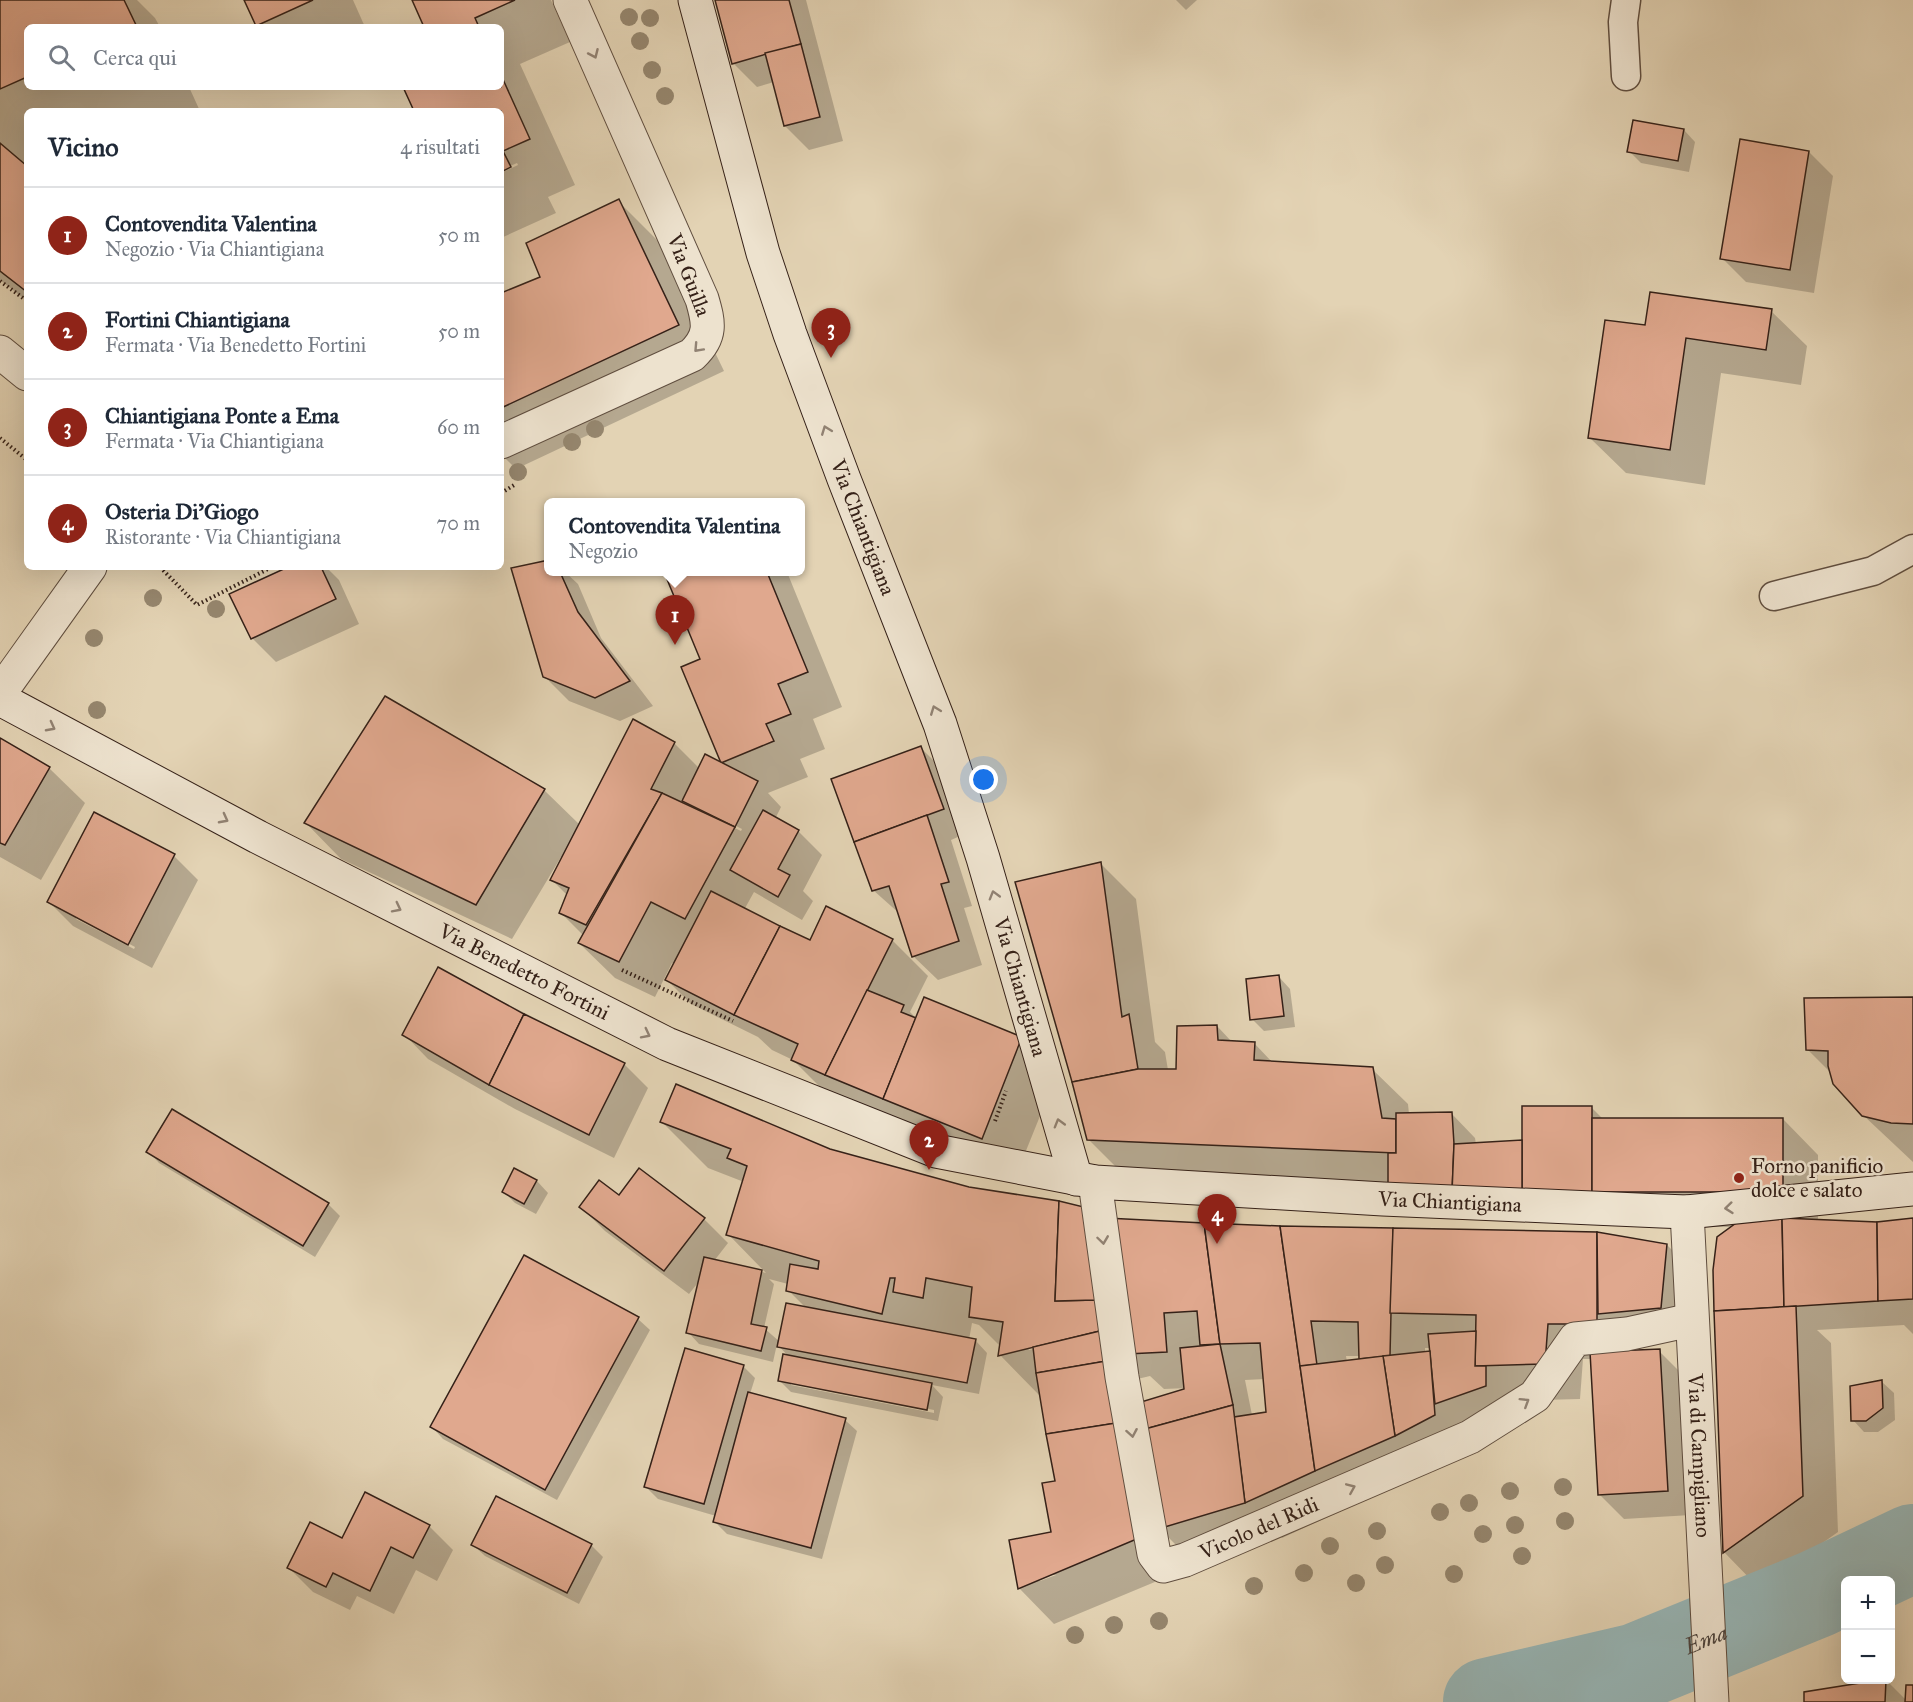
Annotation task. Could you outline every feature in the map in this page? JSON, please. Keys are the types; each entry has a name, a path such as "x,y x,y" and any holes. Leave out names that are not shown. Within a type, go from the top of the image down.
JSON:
{"street":[{"name":"Via Guilla","path":"504,441 692,355 705,343 708,321 702,299 570,0"},
{"name":"Via Chiantigiana","path":"695,0 763,253 790,334 844,479 940,723 1086,1180 1394,1199 1687,1212 1913,1189"},
{"path":"0,352 24,372"},
{"path":"0,693 88,570"},
{"name":"Via Benedetto Fortini","path":"0,699 258,837 667,1044 936,1151 1086,1180"},
{"name":"Vicolo del Ridi","path":"1086,1180 1154,1554 1163,1566 1185,1560 1470,1437 1535,1396 1575,1339 1627,1334 1691,1320"},
{"name":"Via di Campigliano","path":"1687,1212 1712,1701"}],"lane":[{"path":"1626,0 1623,22 1626,76"},
{"path":"1774,596 1873,571 1913,549"}],"path":[{"path":"0,281 24,299"},
{"path":"0,438 24,458"},
{"path":"163,570 197,605 266,570"}],"building":[{"path":"0,0 124,0 136,24 24,24 24,78 0,89"},
{"path":"244,0 313,0 260,24 255,24"},
{"path":"412,0 515,0 475,18 478,24 423,24"},
{"path":"715,0 789,0 801,44 732,64"},
{"path":"801,44 820,117 784,126 765,53"},
{"path":"504,82 530,139 504,151 504,108 413,108 404,90 504,90"},
{"path":"1633,120 1684,129 1678,161 1627,152"},
{"path":"1740,139 1809,151 1790,270 1720,259"},
{"path":"0,143 24,163 24,290 0,271"},
{"path":"504,153 511,167 504,170"},
{"path":"619,199 679,325 504,407 504,292 540,277 526,243"},
{"path":"1650,292 1772,309 1766,350 1686,338 1670,450 1588,438 1605,320 1645,325"},
{"path":"544,561 544,576 562,576 578,612 630,681 595,698 543,677 511,568"},
{"path":"281,570 322,570 336,599 251,639 229,594"},
{"path":"666,576 769,576 808,672 778,684 791,714 766,724 774,741 721,763 681,667 700,659"},
{"path":"385,696 545,789 476,905 304,823"},
{"path":"633,719 675,742 651,789 662,793 586,925 559,913 569,888 550,880"},
{"path":"0,738 50,767 5,845 0,843"},
{"path":"921,746 944,809 854,842 831,779"},
{"path":"705,754 758,781 735,827 682,801"},
{"path":"662,793 735,827 685,919 651,902 619,962 578,943"},
{"path":"763,810 799,830 778,869 790,875 778,897 730,870"},
{"path":"94,812 175,854 128,945 47,902"},
{"path":"927,815 949,882 941,884 959,941 912,957 889,886 872,891 854,842"},
{"path":"1101,862 1122,1017 1129,1014 1138,1069 1072,1082 1015,882"},
{"path":"711,891 780,926 734,1015 665,980"},
{"path":"826,906 893,939 825,1075 791,1060 798,1044 734,1015 780,926 810,940"},
{"path":"438,967 524,1014 489,1085 402,1035"},
{"path":"1279,975 1284,1016 1250,1020 1246,979"},
{"path":"867,990 904,1005 901,1012 916,1018 883,1099 825,1075"},
{"path":"924,997 1022,1037 982,1139 883,1099"},
{"path":"1913,997 1913,1124 1891,1123 1862,1116 1833,1084 1828,1066 1828,1051 1806,1050 1804,998"},
{"path":"524,1014 625,1063 589,1135 489,1085"},
{"path":"1217,1025 1218,1040 1255,1042 1254,1060 1373,1067 1382,1118 1396,1119 1396,1153 1087,1140 1072,1082 1138,1069 1176,1069 1177,1026"},
{"path":"676,1084 830,1149 969,1187 1059,1201 1055,1301 1096,1300 1104,1330 998,1356 1003,1322 969,1317 972,1287 926,1278 923,1298 893,1292 895,1278 890,1278 882,1314 786,1291 790,1264 818,1269 819,1261 726,1235 747,1166 727,1158 731,1149 660,1122"},
{"path":"1522,1106 1592,1106 1592,1192 1522,1192"},
{"path":"172,1109 329,1203 303,1246 146,1152"},
{"path":"1452,1112 1454,1144 1452,1192 1388,1192 1388,1153 1396,1153 1396,1113"},
{"path":"1592,1118 1783,1118 1783,1192 1592,1192"},
{"path":"1522,1140 1522,1192 1452,1192 1454,1144"},
{"path":"514,1168 537,1180 524,1204 502,1192"},
{"path":"639,1168 705,1218 664,1271 579,1207 599,1180 619,1195"},
{"path":"1059,1201 1092,1209 1096,1300 1055,1301"},
{"path":"1106,1218 1204,1223 1220,1344 1200,1345 1197,1311 1164,1313 1167,1352 1127,1354"},
{"path":"1743,1218 1782,1218 1784,1307 1714,1311 1713,1270 1717,1237"},
{"path":"1782,1218 1877,1222 1878,1301 1784,1307"},
{"path":"1913,1218 1913,1299 1878,1301 1877,1222"},
{"path":"1204,1223 1280,1226 1315,1471 1245,1503 1234,1417 1266,1412 1260,1343 1220,1344"},
{"path":"1280,1226 1393,1228 1390,1356 1359,1359 1358,1322 1311,1321 1317,1365 1300,1366"},
{"path":"1393,1228 1597,1232 1597,1324 1548,1324 1545,1364 1475,1366 1476,1315 1390,1313"},
{"path":"1597,1232 1667,1244 1661,1308 1598,1314"},
{"path":"524,1255 639,1317 545,1490 430,1427"},
{"path":"704,1257 762,1270 751,1324 767,1327 761,1351 686,1333"},
{"path":"786,1303 976,1339 967,1383 777,1347"},
{"path":"1796,1306 1803,1496 1723,1553 1714,1311"},
{"path":"1104,1330 1106,1361 1036,1373 1033,1347"},
{"path":"1476,1331 1475,1366 1486,1366 1486,1386 1435,1404 1428,1334"},
{"path":"1220,1344 1233,1405 1145,1429 1141,1402 1184,1389 1180,1348"},
{"path":"685,1348 744,1365 704,1504 644,1487"},
{"path":"1660,1349 1668,1491 1598,1495 1590,1352"},
{"path":"1430,1351 1435,1415 1395,1436 1383,1356"},
{"path":"783,1354 932,1383 927,1410 778,1381"},
{"path":"1383,1356 1395,1436 1315,1471 1300,1366"},
{"path":"1106,1361 1116,1423 1046,1434 1036,1373"},
{"path":"1882,1380 1883,1408 1866,1421 1851,1421 1850,1386"},
{"path":"748,1392 846,1418 811,1548 713,1522"},
{"path":"1233,1405 1245,1503 1158,1529 1145,1429"},
{"path":"1116,1423 1139,1538 1018,1589 1009,1540 1051,1532 1042,1483 1055,1481 1046,1434"},
{"path":"365,1492 430,1525 413,1558 391,1547 370,1591 333,1573 326,1587 287,1568 310,1522 342,1538"},
{"path":"496,1496 592,1544 567,1593 471,1545"},
{"path":"1854,1684 1886,1684 1885,1702 1804,1702 1804,1692"},
{"path":"1906,1685 1913,1685 1913,1702 1905,1702"}],"waterway":[{"name":"Ema","path":"1487,1702 1637,1667 1816,1594 1913,1548"}],"place":[{"name":"Chiantigiana Ponte a Ema","path":"831,358"},
{"name":"Contovendita Valentina","path":"675,645"},
{"name":"Fortini Chiantigiana","path":"929,1170"},
{"name":"Forno panificio dolce e salato","path":"1739,1178"},
{"name":"Osteria Di'Giogo","path":"1217,1244"}]}
